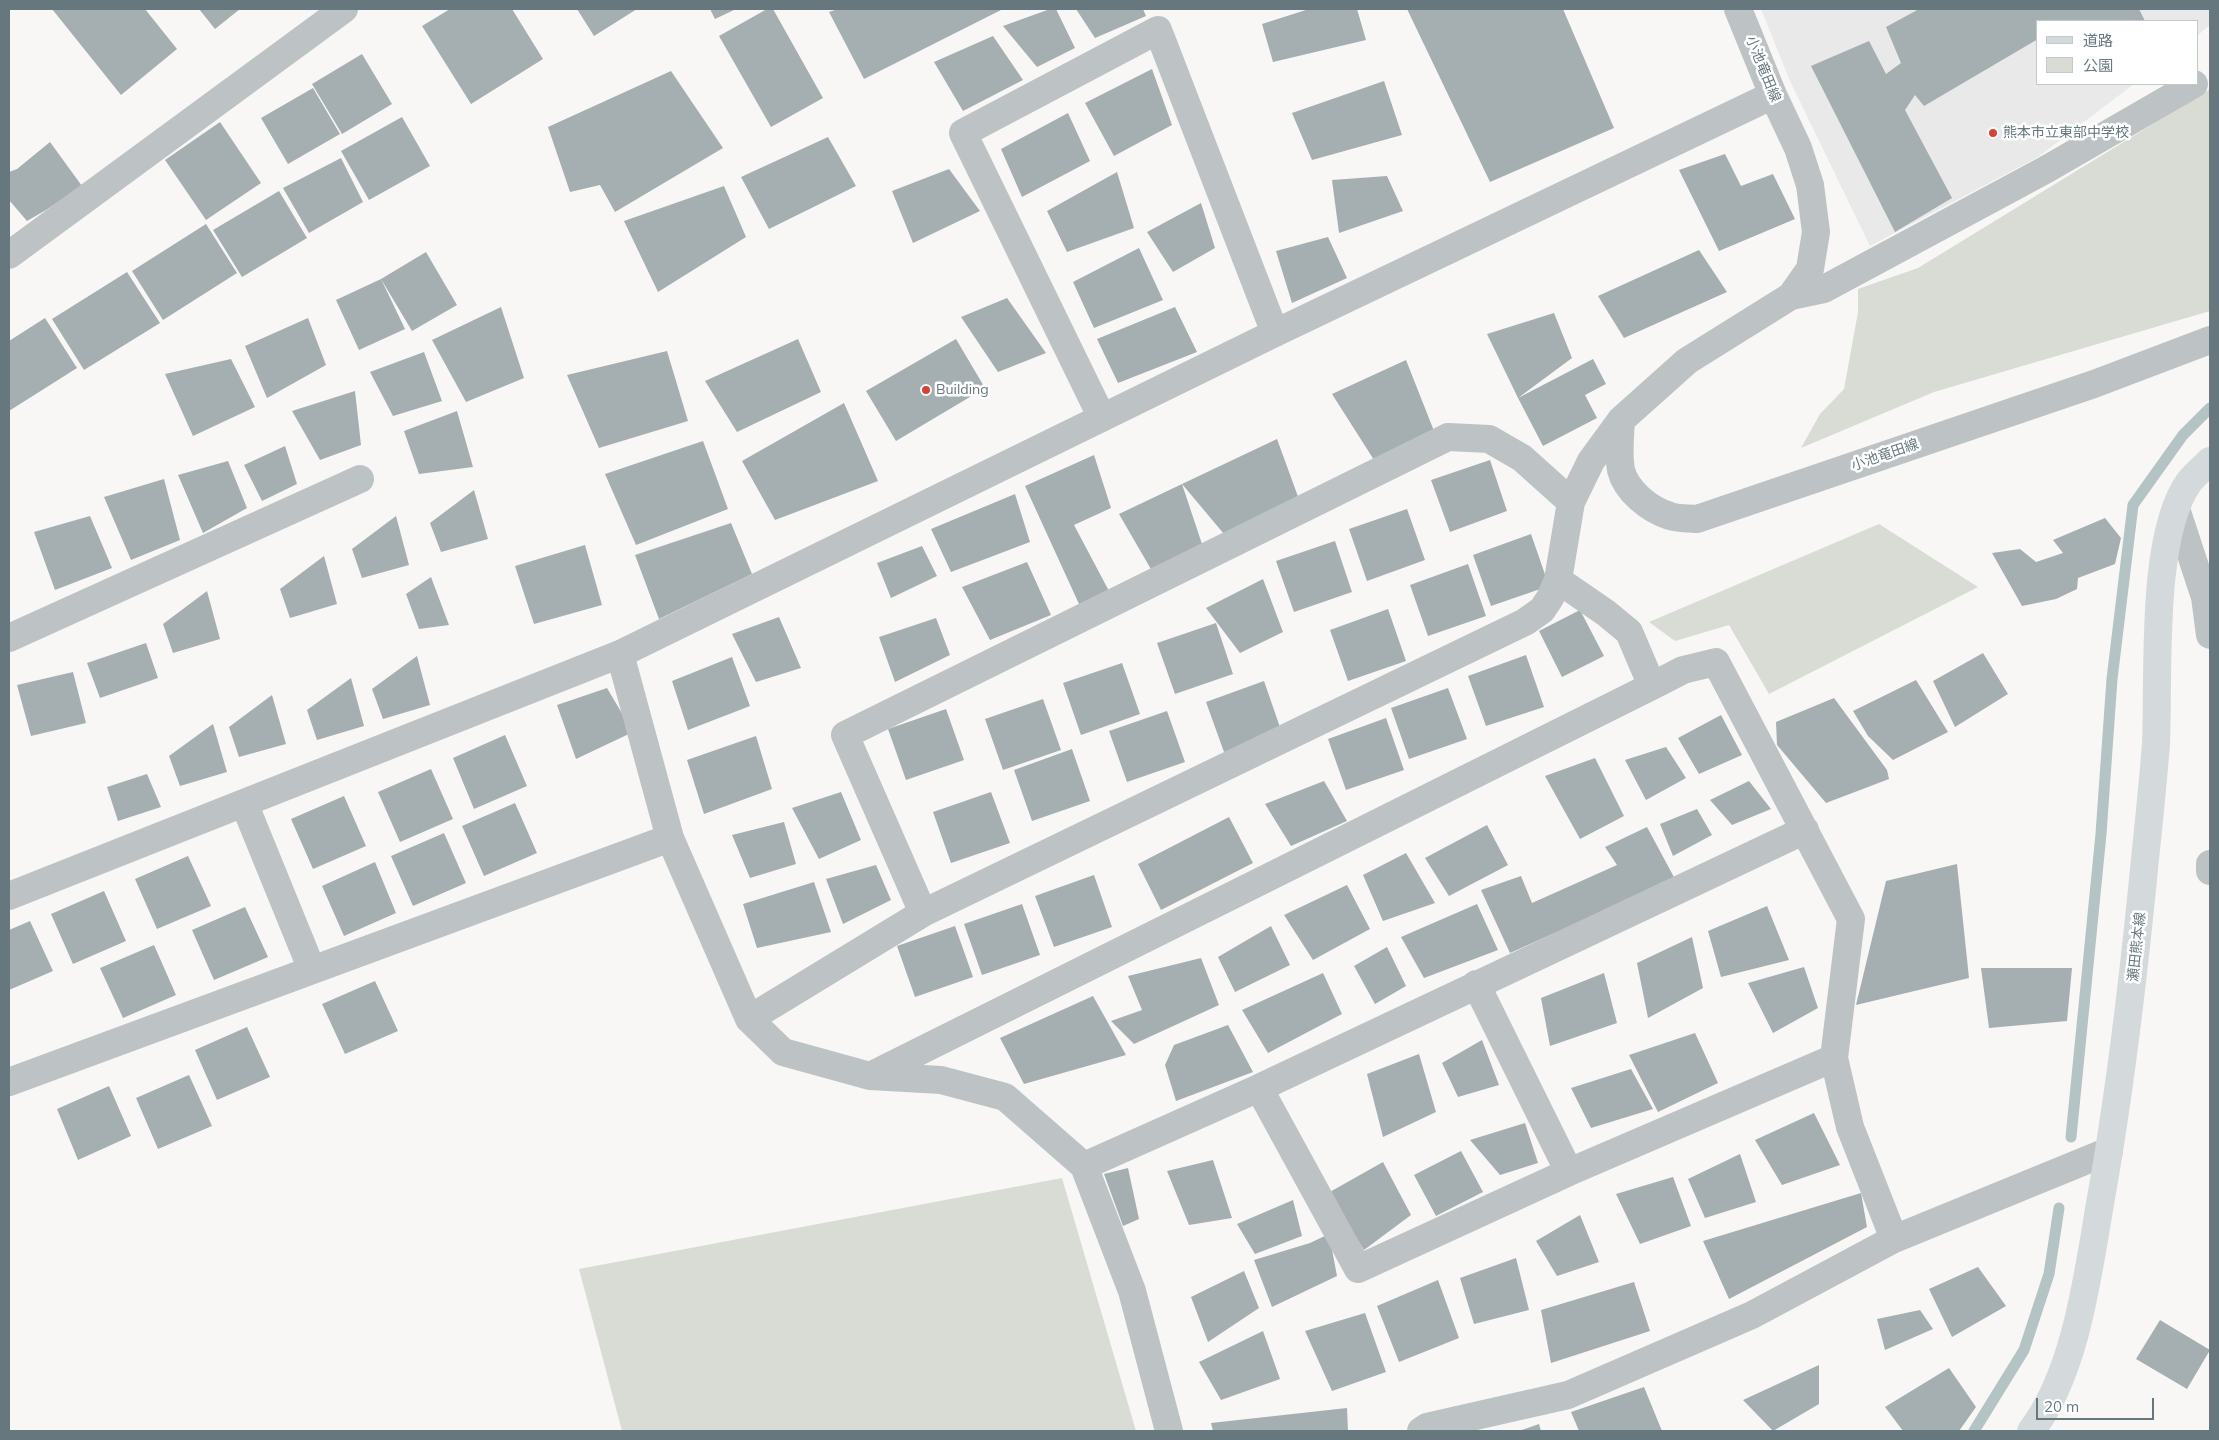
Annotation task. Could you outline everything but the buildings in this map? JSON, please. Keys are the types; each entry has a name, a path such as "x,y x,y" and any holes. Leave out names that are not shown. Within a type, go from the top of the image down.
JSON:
{"main road":[{"name":"瀬田熊本線","path":"2031,1431 2045,1412 2065,1366 2085,1292 2109,1151 2134,977 2156,745 2161,592 2166,548 2176,509 2189,482 2210,461"}],"street":[{"path":"9,255 344,9"},
{"name":"小池竜田線","path":"749,1020 923,913 1526,622 1542,610 1558,580 1571,502 1591,461 1621,420 1688,361 1792,296 1810,268 1816,232 1810,186 1798,148 1773,95 1738,9"},
{"path":"1102,418 963,133 1158,30 1275,333"},
{"path":"2199,81 2210,74"},
{"path":"1792,296 1824,289 2047,169 2192,85"},
{"path":"9,896 620,654 1275,333 1773,95"},
{"name":"小池竜田線","path":"1621,420 1619,457 1622,472 1629,488 1651,506 1670,516 1697,519 2094,384 2210,340"},
{"path":"923,913 845,735 1448,437 1489,440 1522,458 1571,502"},
{"path":"9,638 360,479"},
{"path":"2176,509 2205,597 2210,636"},
{"path":"1558,580 1614,618 1630,632 1652,686"},
{"path":"620,654 670,838 749,1020 783,1052 870,1076 941,1080 1005,1097 1084,1166 1132,1291 1169,1431"},
{"path":"870,1076 1683,670 1716,662 1851,919 1834,1058 1850,1127 1894,1239"},
{"path":"244,803 312,970"},
{"path":"1084,1166 1259,1088 1805,830"},
{"path":"9,1082 670,838"},
{"path":"2210,864 2210,871"},
{"path":"1476,984 1569,1172"},
{"path":"1259,1088 1358,1269 1569,1172 1834,1058"},
{"path":"1421,1431 1427,1427 1568,1396 1752,1314 1894,1239 2109,1151"}],"shaded area":[{"path":"1761,9 2210,9 2210,25 2199,34 2199,20 2036,20 2036,85 2133,85 2038,157 1870,246 1790,81"}],"green space":[{"path":"2210,89 2210,311 1934,392 1801,448 1820,414 1844,389 1858,312 1858,289 1918,268"},
{"path":"1879,524 1978,587 1769,694 1729,625 1675,641 1649,622"},
{"path":"1062,1178 1136,1431 622,1431 579,1269"}],"waterway":[{"path":"2071,1137 2101,834 2112,679 2133,505 2183,435 2210,408"},
{"path":"1974,1431 2024,1350 2049,1274 2059,1208"}],"place":[{"name":"熊本市立東部中学校","path":"1993,133"},
{"name":"Building","path":"926,390"}]}
